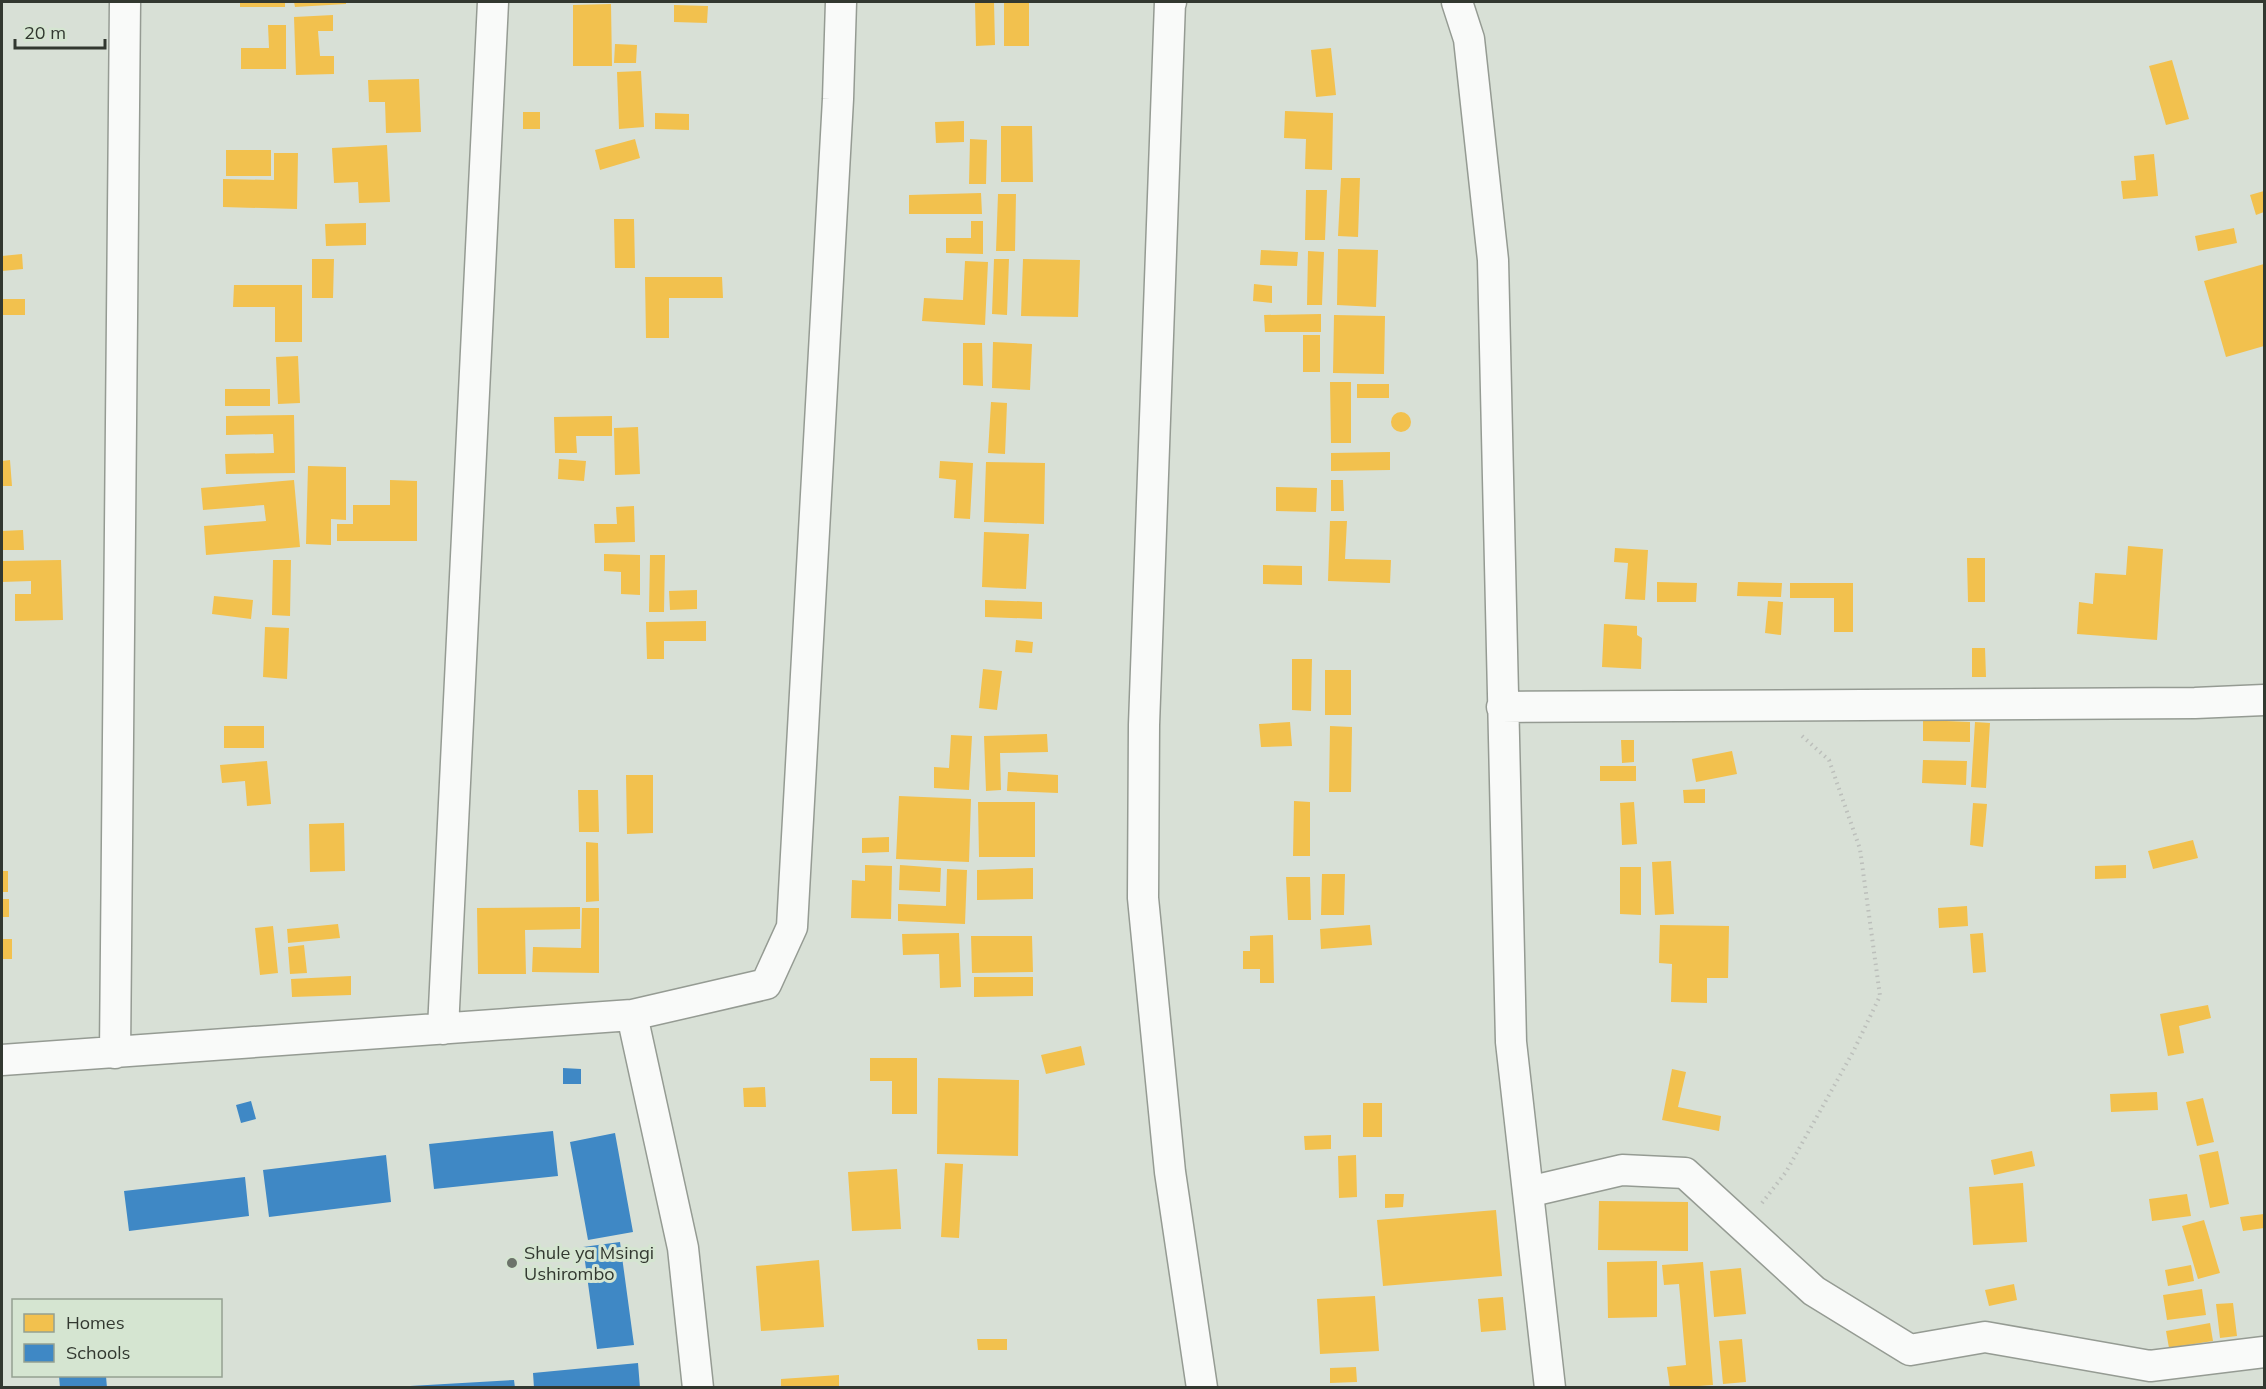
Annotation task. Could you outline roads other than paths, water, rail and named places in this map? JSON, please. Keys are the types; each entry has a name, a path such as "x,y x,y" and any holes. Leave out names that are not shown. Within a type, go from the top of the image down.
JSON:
{"street":[{"path":"115,1053 125,2"},
{"path":"443,1029 493,2"},
{"path":"2,1060 632,1015 766,984 792,927 838,99 841,2"},
{"path":"1171,2 1144,725 1143,898 1170,1172 1202,1388"},
{"path":"1457,2 1468,39 1493,260 1511,1041 1550,1388"},
{"path":"1502,707 1770,707 2195,703 2265,700"},
{"path":"632,1015 683,1248 698,1388"},
{"path":"1528,1192 1622,1170 1685,1173 1814,1291 1910,1350 1985,1337 2150,1366 2265,1353"}],"place":[{"name":"Shule ya Msingi Ushirombo","path":"512,1263"}]}
